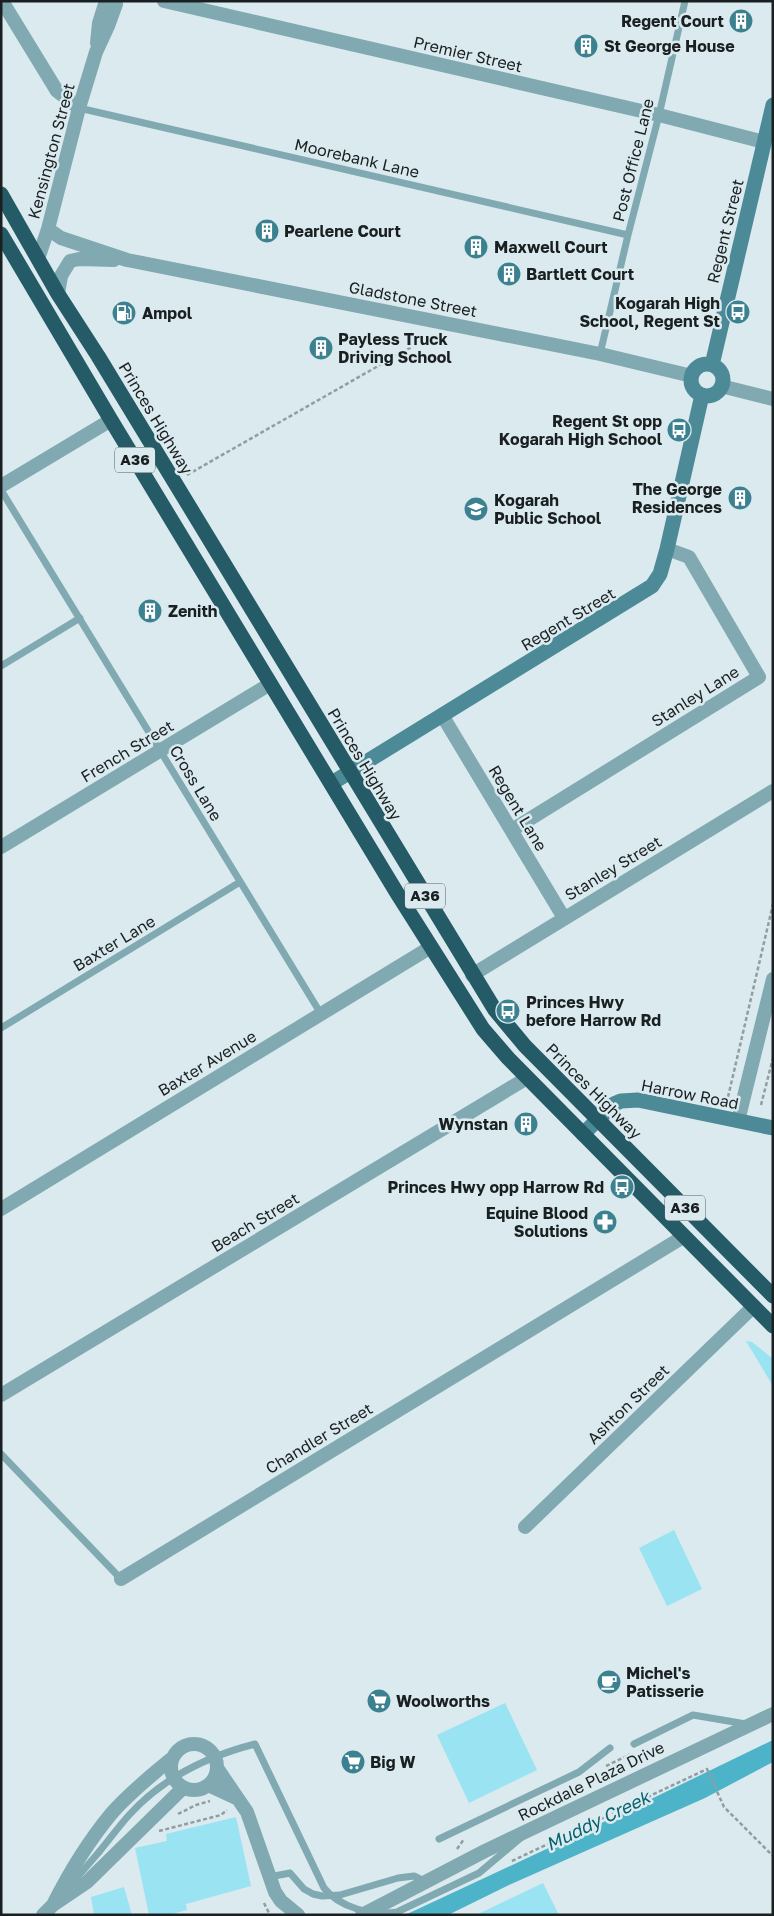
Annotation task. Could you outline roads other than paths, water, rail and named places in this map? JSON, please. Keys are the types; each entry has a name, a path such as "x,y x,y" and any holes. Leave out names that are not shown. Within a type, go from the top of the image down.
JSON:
{"highway":[{"name":"Princes Highway","path":"1,194 58,294 495,1010 515,1034 598,1120 773,1296"},
{"name":"A36","path":"3,238 110,420 270,684 431,947 484,1029 494,1043 527,1078 773,1326"}],"main road":[{"name":"Regent Street","path":"712,365 773,105"},
{"path":"702,365 712,365 720,371 723,381 716,393 707,396 694,390 692,376 697,368 702,365"},
{"name":"Regent Street","path":"332,783 648,590 660,574 667,549 702,395"},
{"name":"Harrow Road","path":"583,1134 609,1108 621,1101 638,1100 773,1128"}],"street":[{"path":"2,1 57,91 79,108"},
{"name":"Premier Street","path":"164,1 764,142"},
{"name":"Kensington Street","path":"38,259 48,229 79,108 96,52 108,26 114,2"},
{"name":"Gladstone Street","path":"48,229 61,238 127,260 600,354 692,376"},
{"name":"Gladstone Street","path":"58,294 61,276 70,261 79,259 127,260"},
{"path":"721,386 773,399"},
{"path":"1,486 110,420"},
{"name":"Stanley Lane","path":"512,830 759,677 689,557 667,549"},
{"name":"French Street","path":"1,847 270,684"},
{"name":"Regent Lane","path":"442,715 564,918"},
{"name":"Stanley Street","path":"472,975 773,791"},
{"name":"Baxter Avenue","path":"1,1209 431,947"},
{"path":"738,1121 773,979"},
{"name":"Beach Street","path":"1,1395 527,1078"},
{"name":"Chandler Street","path":"122,1579 683,1237"},
{"name":"Ashton Street","path":"526,1527 754,1306"},
{"name":"Rockdale Plaza Drive","path":"362,1915 530,1830 773,1714"},
{"path":"48,1910 71,1870 112,1813 172,1759 181,1747 195,1743 209,1749 214,1754 217,1768 227,1780 233,1803"},
{"path":"172,1759 171,1772 178,1784 183,1788 196,1790 208,1785 217,1768"},
{"path":"208,1785 247,1812 269,1877 282,1901 290,1910 298,1915"},
{"path":"48,1910 86,1882 183,1788"}],"lane":[{"name":"Post Office Lane","path":"600,354 659,116 685,1"},
{"name":"Moorebank Lane","path":"79,108 628,235"},
{"name":"Cross Lane","path":"1,490 321,1014"},
{"path":"1,666 80,618"},
{"name":"Baxter Lane","path":"1,1028 240,882"},
{"name":"Chandler Street","path":"1,1454 122,1579"},
{"path":"634,1744 693,1715 750,1725"},
{"path":"48,1910 130,1813 159,1787 192,1767 229,1751 255,1744 324,1888 339,1902 371,1913 386,1914 397,1912 479,1873 530,1830"},
{"path":"439,1839 579,1772 610,1748"},
{"path":"269,1877 290,1873 304,1889 322,1896 340,1895 398,1878 414,1876 426,1882"}],"place":[{"name":"Regent Court","path":"741,21"},
{"name":"St George House","path":"586,46"},
{"name":"Pearlene Court","path":"267,231"},
{"name":"Maxwell Court","path":"476,247"},
{"name":"Bartlett Court","path":"509,274"},
{"name":"Kogarah High School, Regent St","path":"738,312"},
{"name":"Ampol","path":"124,313"},
{"name":"Payless Truck Driving School","path":"321,348"},
{"name":"Regent St opp Kogarah High School","path":"679,430"},
{"name":"The George Residences","path":"740,498"},
{"name":"Kogarah Public School","path":"476,509"},
{"name":"Zenith","path":"150,611"},
{"name":"Princes Hwy before Harrow Rd","path":"508,1011"},
{"name":"Wynstan","path":"526,1124"},
{"name":"Princes Hwy opp Harrow Rd","path":"622,1187"},
{"name":"Equine Blood Solutions","path":"605,1222"},
{"name":"Michel's Patisserie","path":"609,1682"},
{"name":"Woolworths","path":"379,1701"},
{"name":"Big W","path":"353,1762"}],"water label":[{"name":"Muddy Creek","path":"598,1821"}]}
